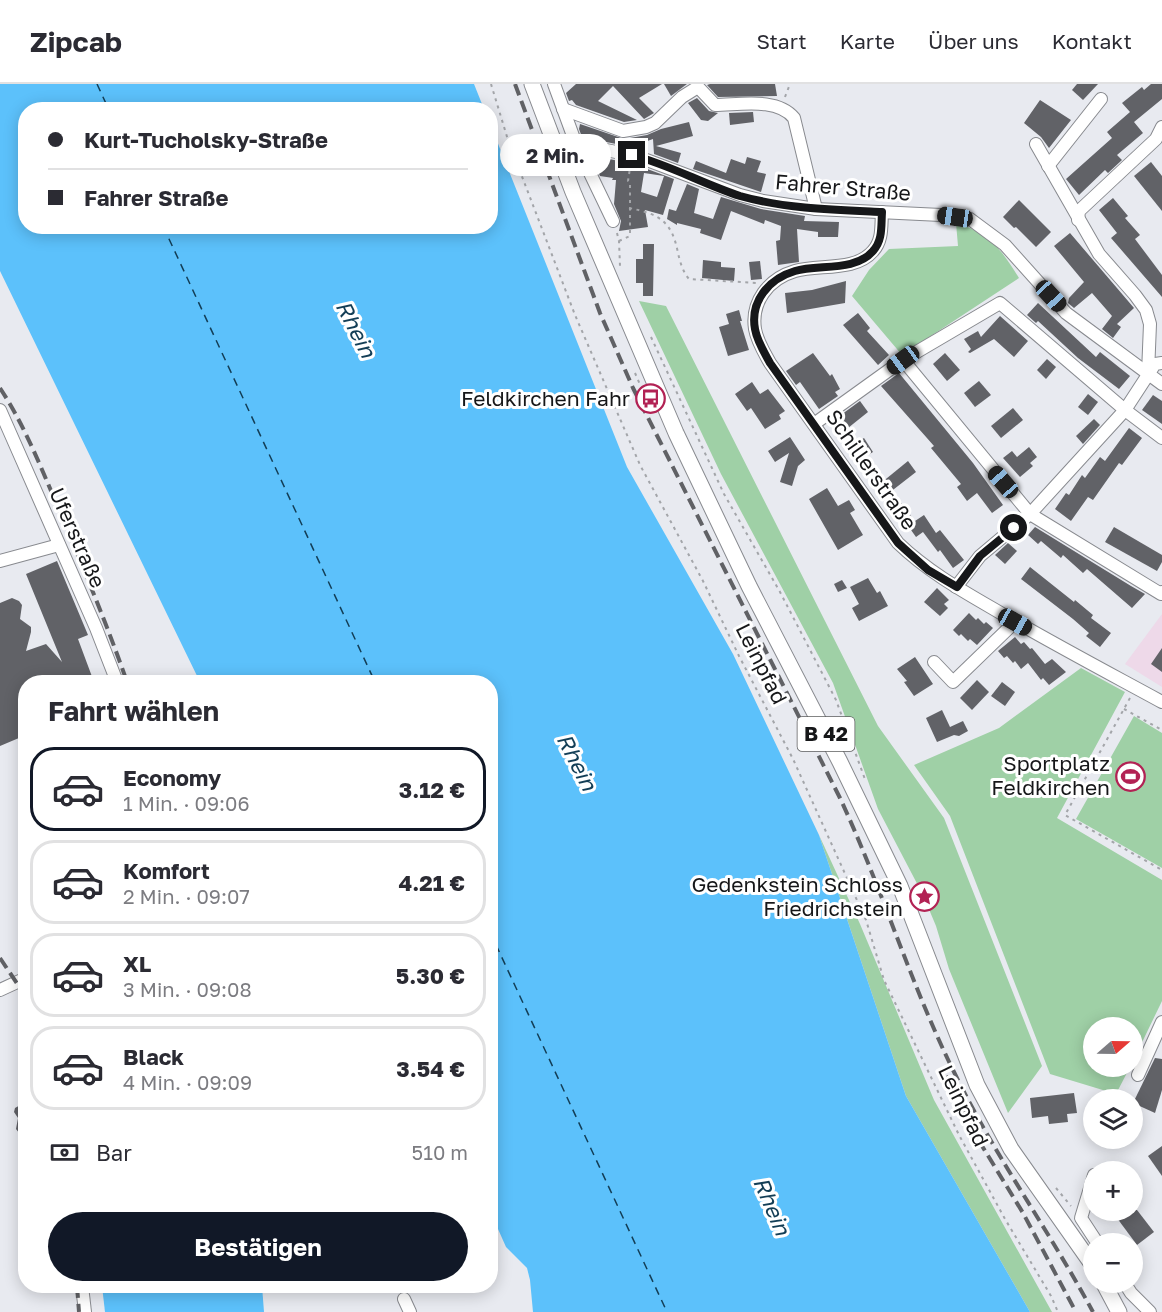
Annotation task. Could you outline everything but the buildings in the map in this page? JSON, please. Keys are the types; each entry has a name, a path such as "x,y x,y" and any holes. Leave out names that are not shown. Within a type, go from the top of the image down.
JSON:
{"main road":[{"name":"B 42","path":"532,84 573,192 639,349 710,506 900,886 977,1085 1011,1149 1083,1252"},
{"path":"1109,1293 1119,1312"}],"street":[{"path":"554,84 576,144 613,221"},
{"path":"563,109 623,131 655,123 682,97 698,87 715,105 771,105 785,109 794,118 816,209"},
{"path":"1048,166 1101,99"},
{"path":"1078,220 1079,211 1159,144 1162,127"},
{"name":"Fahrer Straße","path":"576,144 632,155 662,164 690,178 763,201 816,209 941,215 970,219 1005,245 1066,313 1162,384"},
{"path":"1036,144 1099,254 1146,310 1150,324 1148,373"},
{"path":"771,284 795,271 855,263 865,258 874,251 881,239 882,212"},
{"name":"Schillerstraße","path":"771,284 759,298 754,313 755,330 759,341 770,363 898,543 928,570 1015,622 1162,702"},
{"path":"814,424 903,360 1000,303 1125,410 1162,438"},
{"path":"903,360 1030,514 1161,594 1162,592"},
{"path":"957,587 980,556 1030,514 1125,410 1155,364 1162,363"},
{"name":"Uferstraße","path":"0,410 96,628 114,675"},
{"path":"0,561 59,545"},
{"path":"934,662 953,682 1015,622"},
{"path":"0,990 18,982"},
{"path":"1143,1064 1162,1023"},
{"path":"1083,1211 1081,1218 1091,1233"},
{"path":"83,1293 85,1312"},
{"path":"1131,1293 1150,1312"},
{"path":"404,1299 410,1312"}],"path":[{"name":"Leinpfad","path":"491,84 496,102"},
{"path":"785,109 784,99 790,84"},
{"name":"Leinpfad","path":"498,107 508,140 576,315 640,465 703,581 739,656 794,759 866,920 884,980 959,1135 1058,1312"},
{"path":"508,140 515,138"},
{"path":"619,241 630,236 630,183 628,181 632,155"},
{"path":"629,208 651,212 667,224 689,279 771,284"},
{"path":"613,221 619,241 618,259"},
{"path":"1162,730 1124,709 1065,815 1162,870"}],"shaded area":[{"path":"1162,614 1162,687 1125,664"}],"green space":[{"path":"956,223 978,232 994,243 1019,278 902,355 852,296 869,270 889,249 958,246"},
{"path":"639,301 666,306 878,726 944,818 1042,1066 1008,1113 949,969 936,926 923,895 878,809 833,683 721,474"},
{"path":"1081,668 1125,692 1057,818 1162,880 1162,1001 1143,1040 1143,1017 1083,1017 1083,1077 1125,1077 1119,1089 1100,1089 1050,1074 950,816 914,765 999,728"},
{"name":"Sportplatz Feldkirchen","path":"1134,716 1162,733 1162,868 1076,819"},
{"path":"819,835 860,924 934,1100 1052,1312 1030,1312 906,1096"}],"water":[{"name":"Rhein","path":"0,84 474,84 481,102 18,102 18,234 498,234 498,144 627,467 733,654 819,835 906,1096 1030,1312 533,1312 527,1268 506,1247 498,1229 498,675 197,675 0,271"},
{"path":"103,1293 263,1293 264,1312 105,1312"}],"ferry route":[{"path":"97,84 105,102"},
{"path":"167,234 372,675"},
{"path":"498,949 667,1312"}],"railway":[{"path":"515,84 600,313 633,388 840,798 954,1072 986,1133 1093,1312"},
{"path":"0,388 40,464 95,596 124,675"},
{"path":"0,958 18,985"},
{"path":"946,1076 976,1136 1023,1213 1076,1312"},
{"path":"78,1293 79,1312"}],"place":[{"name":"Feldkirchen Fahr","path":"651,399"},
{"name":"Sportplatz Feldkirchen","path":"1131,776"},
{"name":"Gedenkstein Schloss Friedrichstein","path":"924,897"}],"route":[{"path":"632,155 662,164 690,178 763,201 816,209 882,212 881,239 874,251 865,258 855,263 795,271 767,287 759,298 754,313 755,330 759,341 770,363 898,543 928,570 957,587 980,556 1014,528"}]}
